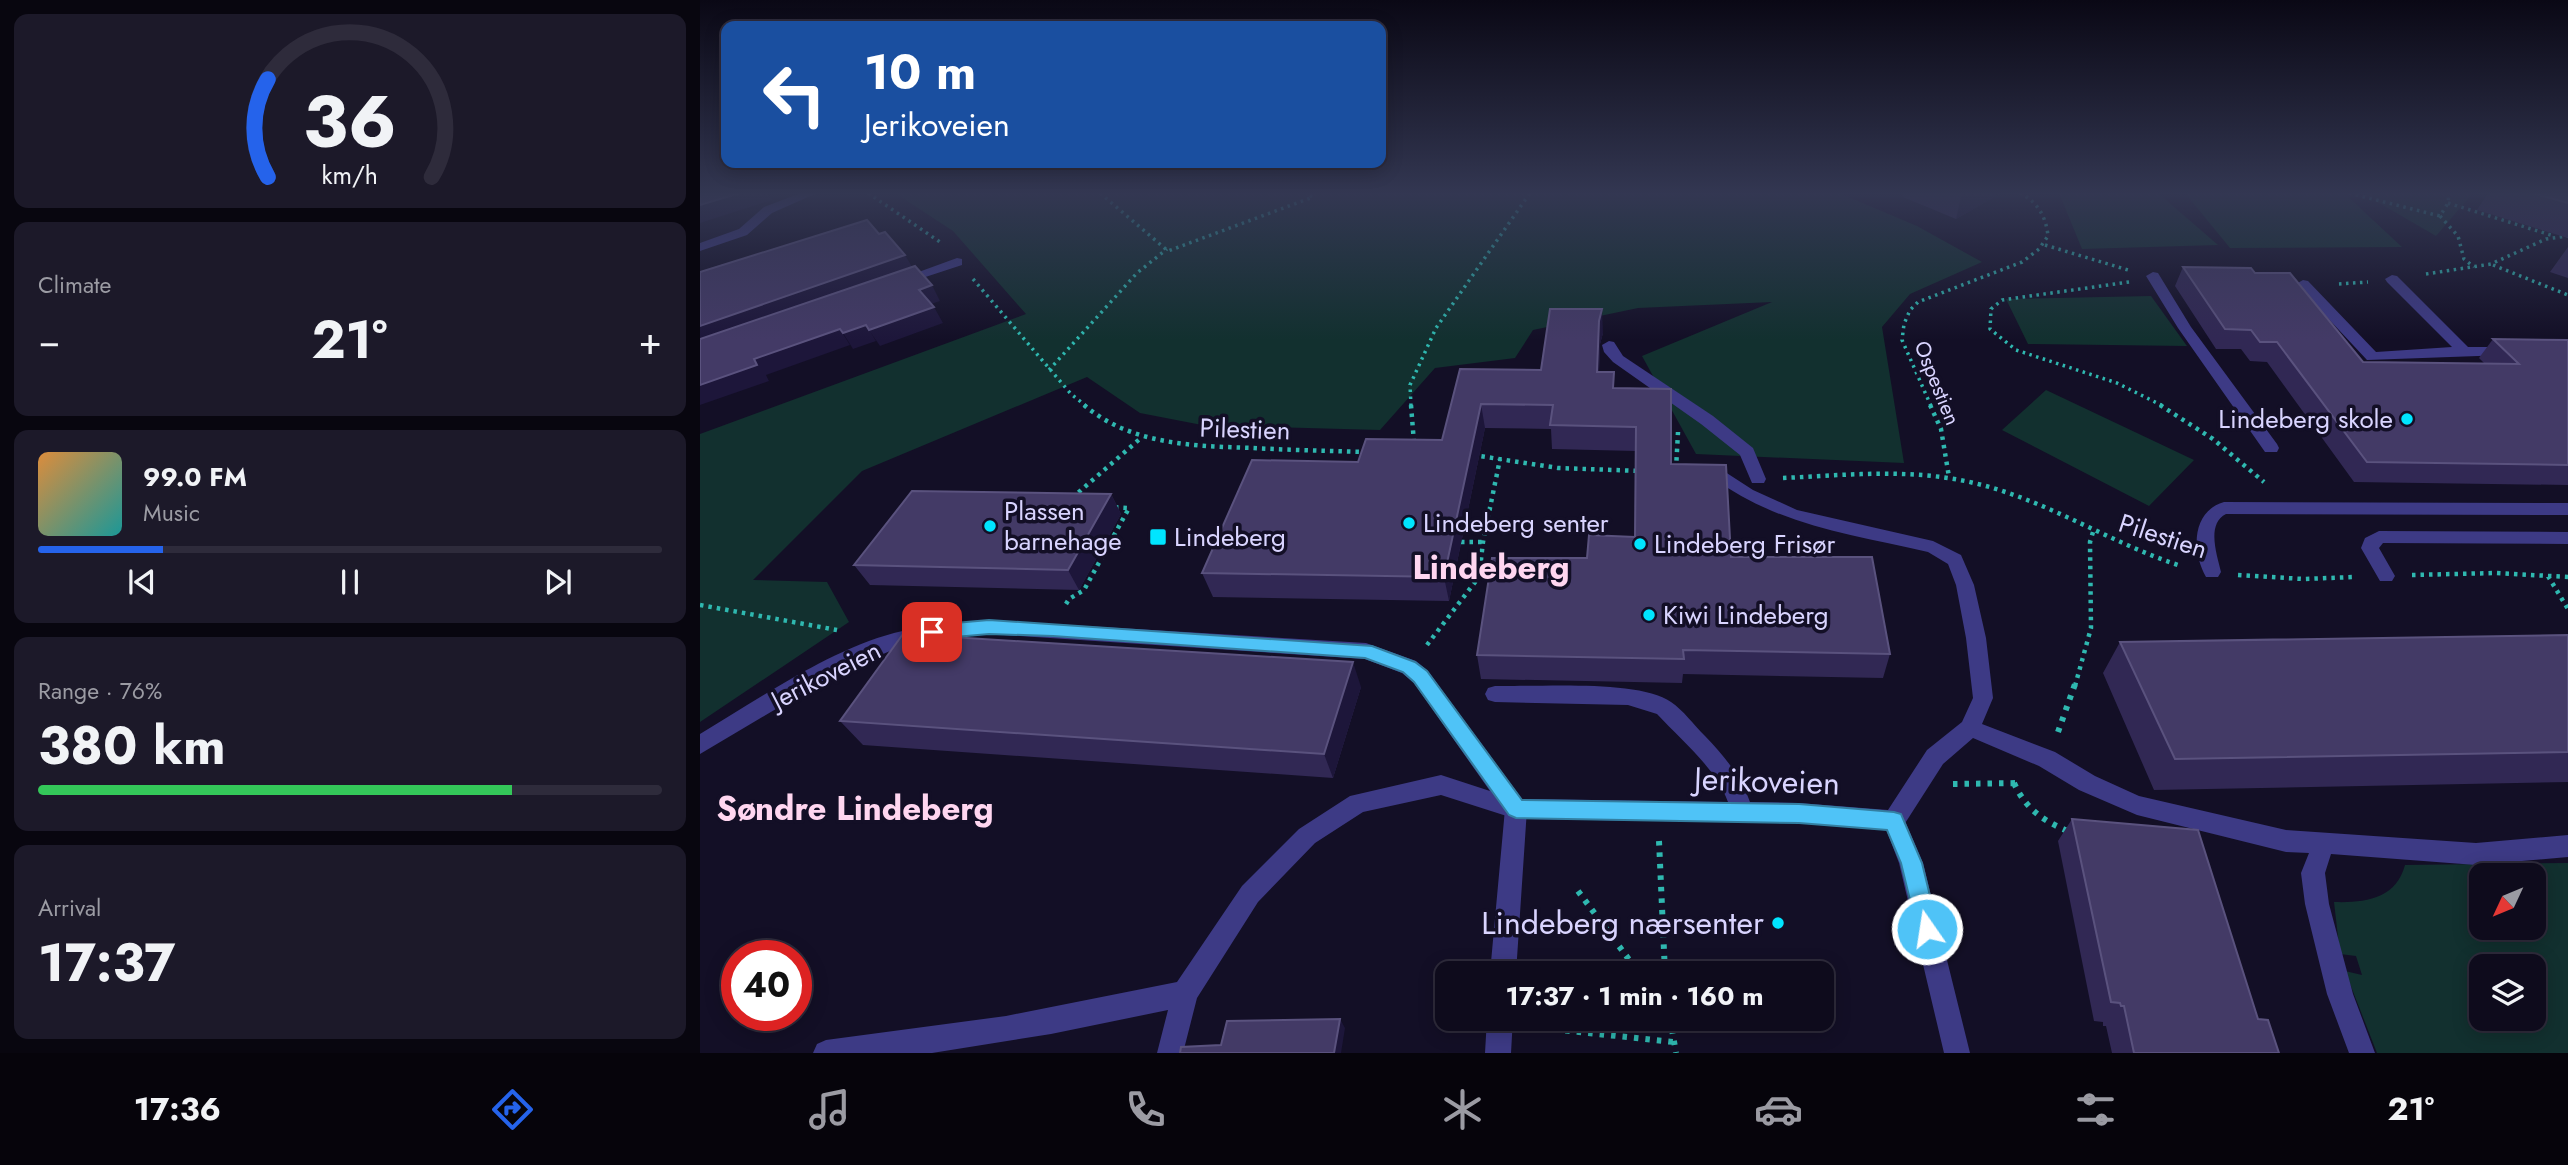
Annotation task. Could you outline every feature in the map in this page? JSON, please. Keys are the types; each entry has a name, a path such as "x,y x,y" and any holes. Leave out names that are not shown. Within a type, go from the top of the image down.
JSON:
{"street":[{"path":"887,286 957,262"},
{"path":"2154,275 2185,328 2271,448"},
{"path":"2392,279 2464,351"},
{"path":"2303,284 2372,357 2464,351 2526,351"},
{"path":"1609,345 1618,359 1707,420 1747,452 1758,479"},
{"path":"1719,474 1747,494 1793,515 1933,547 1955,561 1965,585 1976,639 1983,698 1970,728 1935,757 1894,821 1911,863 1957,1053"},
{"path":"2212,572 2206,527 2208,519 2216,510 2280,507 2568,509"},
{"path":"2386,576 2370,548 2371,543 2379,537 2568,538"},
{"name":"Jerikoveien","path":"700,745 823,671 893,640 932,632 989,627 1366,651 1409,667 1420,677 1516,809"},
{"path":"1495,694 1628,697 1650,701 1664,708 1716,762 1731,781 1743,813"},
{"path":"1970,728 2047,759 2087,783 2137,805 2286,841 2476,854 2568,846"},
{"name":"Jerikoveien","path":"1170,1053 1185,993 1250,894 1307,836 1359,803 1441,785 1516,809 1799,813 1894,821"},
{"path":"1504,961 1516,809"},
{"path":"2324,843 2314,873 2317,904 2340,994 2362,1053"},
{"path":"826,1053 937,1041 1093,1015 1185,993"},
{"path":"1497,1053 1498,1031"}],"path":[{"name":"Pilestien","path":"938,242 1049,370 1088,411 1110,425 1142,436 1192,446 1376,452"},
{"path":"1159,242 1168,251 1192,242"},
{"path":"1415,453 1409,400 1410,385 1418,363 1436,328 1496,242"},
{"path":"2460,242 2465,259 2474,267"},
{"path":"2045,244 2124,270 2154,275"},
{"name":"Ospestien","path":"1949,477 1941,429 1902,341 1902,324 1909,309 1918,302 2007,269 2032,256 2045,244"},
{"path":"1049,370 1137,273 1167,249"},
{"path":"2492,264 2568,295"},
{"path":"2154,275 2115,286 2002,300 1992,309 1989,317 1990,329 2000,342 2016,351 2116,383 2216,439 2264,482 2280,507"},
{"path":"1077,505 1064,505 1142,436"},
{"path":"2216,439 2225,438"},
{"path":"1676,472 1678,443"},
{"path":"1461,454 1558,468 1650,471"},
{"path":"1409,667 1479,577 1483,542 1500,459"},
{"path":"1663,472 1719,474"},
{"name":"Pilestien","path":"1758,479 1863,475 1949,477 1998,489 2166,562 2212,572 2303,579 2463,573 2568,577"},
{"path":"1053,630 1069,599 1083,590 1129,508 1103,507"},
{"path":"2047,759 2083,664 2091,628 2089,561 2093,532"},
{"path":"1461,542 1483,542"},
{"path":"2548,575 2568,609"},
{"path":"700,605 821,628 878,635 893,640"},
{"path":"2001,739 2003,755 2013,783 2028,808 2052,825 2077,833"},
{"path":"1917,785 2026,783"},
{"path":"1659,839 1664,961"},
{"path":"1578,891 1630,961"},
{"path":"1568,1031 1674,1042"},
{"path":"1672,1031 1676,1053"}],"green space":[{"path":"963,242 1946,242 1982,262 1910,294 1882,327 1904,463 1696,454 1642,356 1772,302 1638,308 1533,330 1515,358 1435,368 1380,430 1202,425 1140,413 1087,377 862,471 753,580 827,582 849,622 700,722 700,434 1026,314"},
{"path":"2079,242 2215,242 2218,245 2082,249"},
{"path":"2225,242 2397,242 2402,247 2230,248"},
{"path":"2151,296 2187,346 2028,344 2006,299"},
{"path":"2046,390 2194,460 2149,506 2002,430"},
{"path":"2546,863 2568,863 2568,1053 2377,1053 2345,971 2362,975 2356,956 2340,954 2334,902 2378,897 2387,892 2401,876 2405,865 2469,864 2469,940 2546,940"}],"building":[{"path":"796,242 894,242 905,255 700,326 700,272"},
{"path":"915,266 932,285 919,290 934,307 869,330 866,325 843,333 840,329 754,359 757,365 700,385 700,339"},
{"path":"2183,267 2251,268 2255,273 2290,273 2363,362 2519,364 2493,339 2568,340 2568,465 2367,462 2277,342 2260,342 2251,330 2225,329"},
{"path":"1550,309 1602,309 1597,372 1614,372 1613,388 1671,389 1671,464 1726,465 1731,557 1872,557 1890,654 1683,650 1684,659 1477,655 1492,558 1587,558 1589,535 1635,537 1636,427 1550,425 1553,405 1481,404 1444,577 1202,573 1252,460 1358,462 1366,439 1442,440 1460,369 1541,370"},
{"path":"912,491 1111,494 1068,570 854,565"},
{"path":"903,634 1353,662 1324,754 840,721"},
{"path":"2568,635 2568,752 2175,759 2120,642"},
{"path":"2072,819 2198,830 2258,1019 2268,1020 2279,1053 2134,1053 2124,1006 2111,1002"},
{"path":"1340,1019 1334,1053 1180,1053 1181,1047 1221,1045 1227,1021"}],"place":[{"name":"Lindeberg skole","path":"2407,419"},
{"name":"Lindeberg senter","path":"1409,523"},
{"name":"Plassen barnehage","path":"990,526"},
{"name":"Lindeberg","path":"1158,537"},
{"name":"Lindeberg Frisør","path":"1640,544"},
{"name":"Kiwi Lindeberg","path":"1649,615"},
{"name":"Lindeberg nærsenter","path":"1778,923"}],"district":[{"name":"Lindeberg","path":"1491,567"},
{"name":"Søndre Lindeberg","path":"855,808"}],"route":[{"path":"932,632 989,627 1366,651 1409,667 1420,677 1516,809 1799,813 1894,821 1911,863 1927,929"}]}
